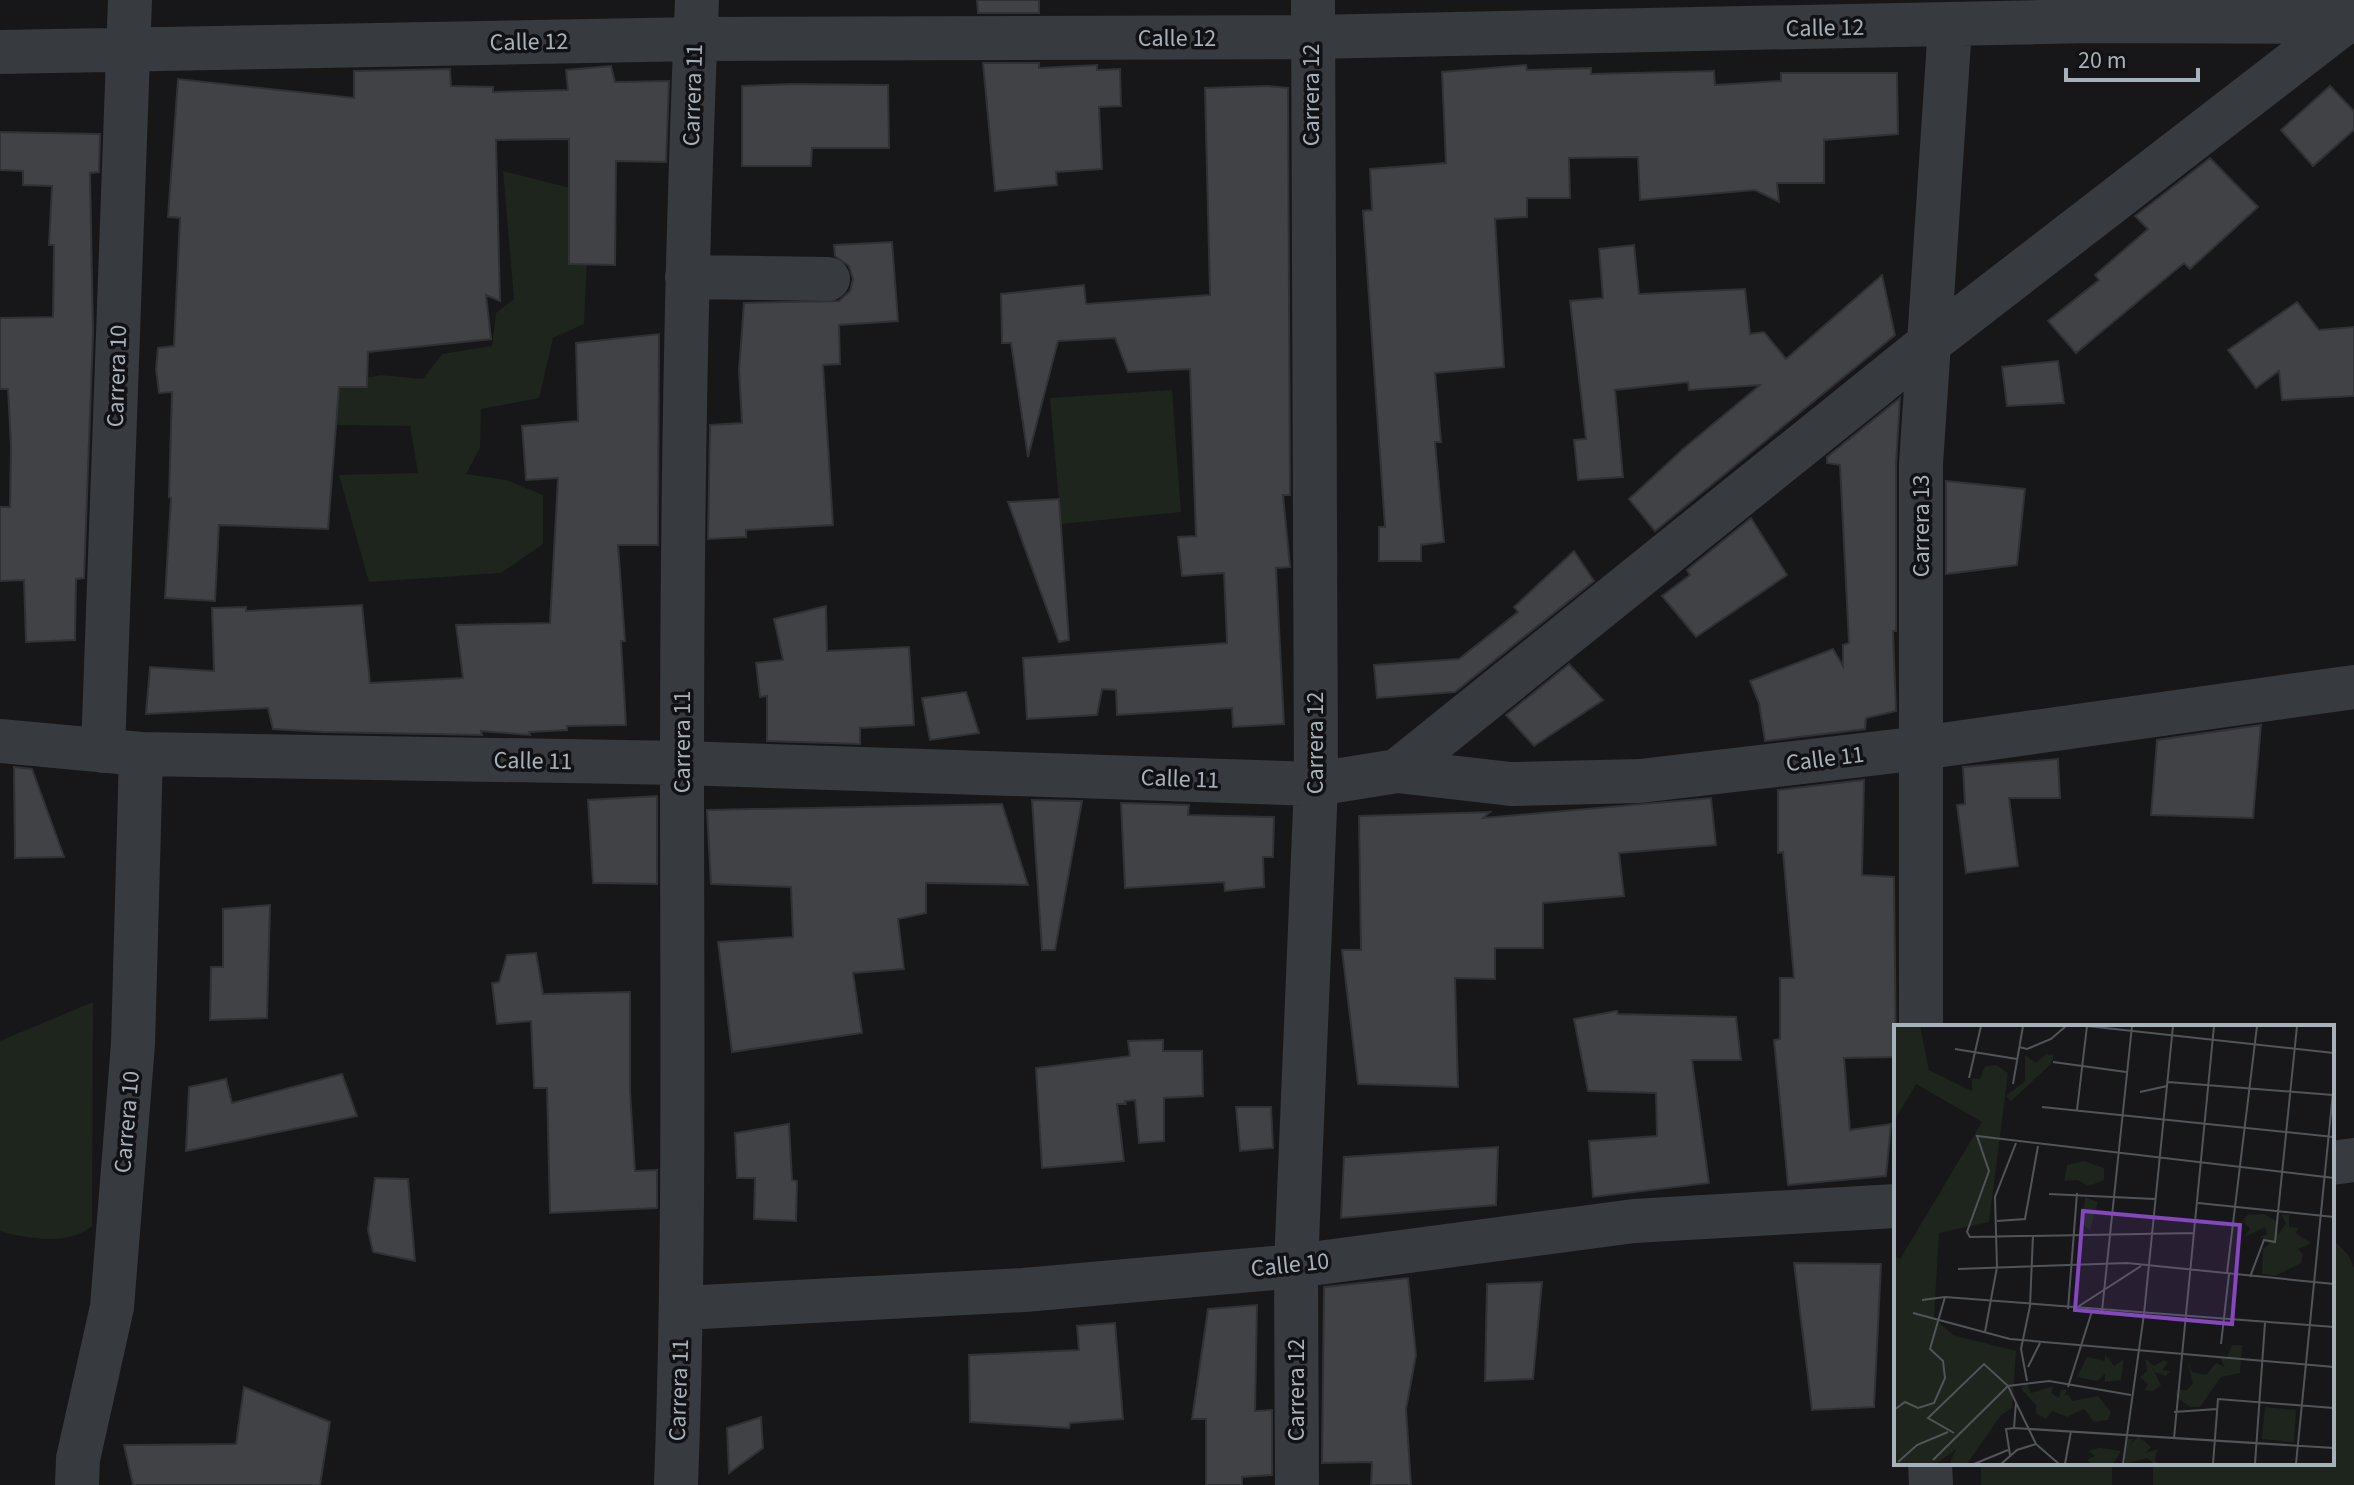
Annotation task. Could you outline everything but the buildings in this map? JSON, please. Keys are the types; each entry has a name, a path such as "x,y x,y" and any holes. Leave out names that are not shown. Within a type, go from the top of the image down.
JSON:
{"street":[{"name":"Carrera 10","path":"77,1485 78,1459 112,1307 133,1044 122,753 130,0"},
{"name":"Calle 12","path":"0,52 696,20 1312,19 1950,26 2093,11 2349,22"},
{"name":"Carrera 12","path":"1297,1485 1296,1266 1316,784 1312,19"},
{"name":"Carrera 11","path":"676,1485 683,1308 682,763 687,277 696,20"},
{"path":"1397,771 1928,344 2349,22"},
{"name":"Carrera 13","path":"1921,1025 1921,464 1950,26"},
{"path":"687,277 828,279"},
{"name":"Calle 11","path":"0,741 122,753 682,763 1316,784 1397,771 1511,784 1640,781 1921,748 2354,687"},
{"path":"2334,1163 2354,1160"},
{"name":"Calle 10","path":"683,1308 1024,1290 1296,1266 1634,1221 1894,1206"},
{"path":"1930,1465 1931,1485"}],"shaded area":[{"path":"503,171 590,193 584,324 553,338 539,398 481,409 480,448 466,474 506,480 543,495 543,544 501,573 369,582 339,475 418,473 410,426 333,425 300,393 380,375 423,379 442,354 492,346 496,313 514,299"},
{"path":"1172,390 1181,512 1061,524 1050,398"},
{"path":"93,1002 92,1226 72,1236 48,1239 0,1231 0,1041"},
{"path":"2334,1240 2349,1256 2354,1268 2354,1485 2153,1485 2153,1465 2334,1465"},
{"path":"1981,1465 2112,1465 2112,1485 1981,1485"}]}
